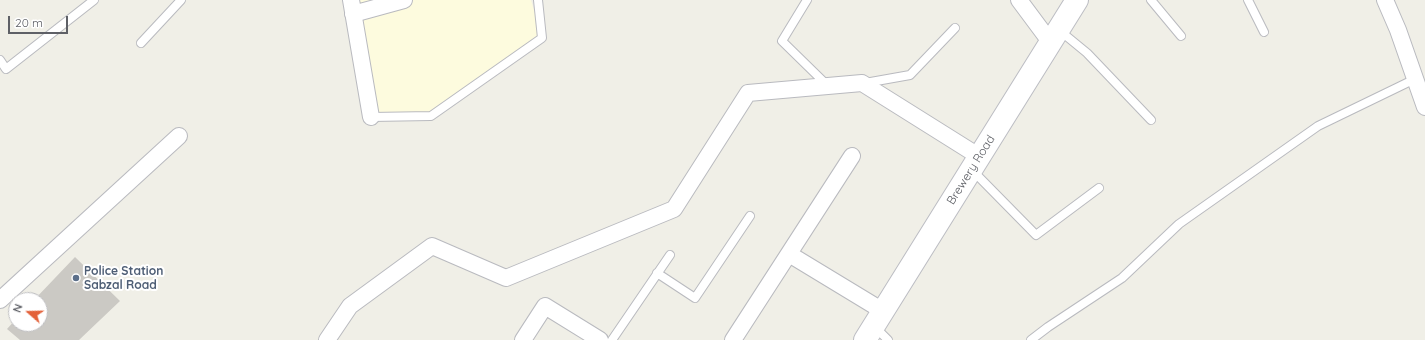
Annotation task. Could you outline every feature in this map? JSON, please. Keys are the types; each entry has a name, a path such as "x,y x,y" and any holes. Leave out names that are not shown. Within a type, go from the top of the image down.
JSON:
{"main road":[{"name":"Brewery Road","path":"877,329 976,163 1077,0"}],"street":[{"path":"371,118 352,7 404,0"},
{"path":"1019,0 1055,36"},
{"path":"1385,0 1398,30 1425,107"},
{"path":"327,340 350,306 432,246 506,278 674,209 748,93 862,83 976,163"},
{"path":"0,300 179,136"},
{"path":"733,340 852,156"},
{"path":"789,254 877,329"},
{"path":"523,340 545,306 600,340"}],"lane":[{"path":"0,60 6,69 94,0"},
{"path":"141,43 180,0"},
{"path":"371,118 431,116 542,38 538,0"},
{"path":"808,0 782,41 828,86"},
{"path":"1151,0 1182,36"},
{"path":"1248,0 1264,32"},
{"path":"862,83 910,75 955,28"},
{"path":"1055,36 1086,53 1151,120"},
{"path":"1031,340 1122,278 1179,224 1318,126 1415,78"},
{"path":"976,163 1036,235 1099,188"},
{"path":"657,273 694,298 750,216"},
{"path":"612,340 670,255"}],"shaded area":[{"path":"343,0 531,0 542,38 431,116 371,117"}],"building":[{"name":"Police Station Sabzal Road","path":"75,257 120,301 79,340 20,340 11,332 48,332 48,292 42,292"}],"place":[{"name":"Police Station Sabzal Road","path":"76,278"}]}
